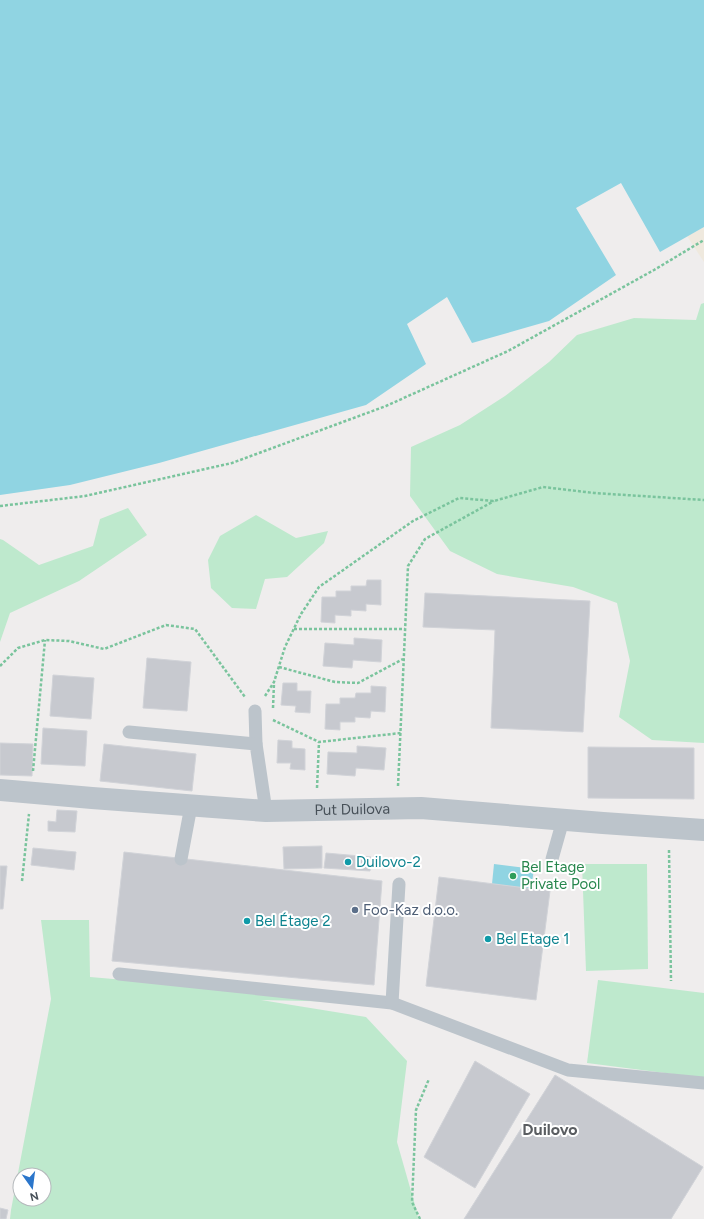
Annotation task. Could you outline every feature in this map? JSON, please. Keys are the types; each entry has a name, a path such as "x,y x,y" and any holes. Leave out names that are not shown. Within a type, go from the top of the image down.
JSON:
{"street":[{"name":"Put Duilova","path":"0,790 191,806 266,810 421,808 704,830"}],"lane":[{"path":"255,711 256,744 266,810"},
{"path":"129,732 256,744"},
{"path":"181,858 191,806"},
{"path":"552,859 563,820"},
{"path":"392,1002 399,884"},
{"path":"119,974 392,1002 568,1070 704,1083"}],"path":[{"path":"0,506 85,496 232,463 386,406 508,351 654,270 704,240"},
{"path":"397,809 408,566 425,539 494,501 543,487 594,493 704,500"},
{"path":"400,733 320,742 273,720 274,682 285,647 302,614 319,587 414,521 459,498 494,501"},
{"path":"0,666 18,648 45,640 69,641 104,649 166,625 195,629 255,711"},
{"path":"294,629 405,629"},
{"path":"22,881 32,793 45,640"},
{"path":"279,667 335,682 358,684 404,659"},
{"path":"316,810 320,742"},
{"path":"669,828 671,981"},
{"path":"420,1219 412,1202 416,1110 429,1079"}],"green space":[{"path":"704,303 704,743 652,740 619,717 630,661 617,603 573,587 497,574 450,551 410,496 411,447 460,425 505,396 549,362 577,335 634,318 696,320 701,304"},
{"path":"128,508 147,535 79,581 10,613 0,642 0,539 39,565 93,546 100,519"},
{"path":"256,515 296,538 328,531 324,543 287,577 265,579 256,609 232,608 211,588 208,560 220,536"},
{"path":"582,864 647,864 648,969 586,971"},
{"path":"41,920 89,920 90,977 392,1003 261,1000 366,1017 407,1061 397,1142 418,1219 10,1219 12,1205 12,1207 52,1207 52,1167 19,1167 51,999"},
{"path":"598,980 704,993 704,1078 587,1063"}],"sand":[{"path":"704,227 704,262 687,236"}],"water":[{"path":"0,0 704,0 704,227 660,252 621,183 576,208 616,275 549,321 472,343 447,297 407,324 426,364 366,405 159,463 70,485 0,495"},
{"name":"Bel Etage Private Pool","path":"494,864 534,869 531,889 492,884"}],"building":[{"path":"367,580 381,580 381,605 366,604 366,611 351,610 351,616 335,615 335,623 321,622 322,597 336,597 336,591 351,591 351,586 366,586"},
{"path":"425,593 590,601 583,732 491,728 495,630 423,627"},
{"path":"354,638 382,640 381,662 353,660 352,668 323,666 325,643 354,645"},
{"path":"147,658 191,662 187,711 143,708"},
{"path":"53,675 94,678 91,719 50,716"},
{"path":"283,683 297,683 297,691 311,691 310,713 295,712 296,706 281,705"},
{"path":"371,686 386,687 385,712 371,711 370,718 355,717 355,722 340,722 340,730 325,729 326,704 340,704 340,698 355,698 356,693 371,693"},
{"path":"43,728 87,731 85,766 41,764"},
{"path":"278,740 292,741 292,748 305,749 305,770 290,769 291,763 277,763"},
{"path":"0,743 33,744 32,776 0,775"},
{"path":"104,744 196,754 192,791 100,781"},
{"path":"357,746 386,748 384,770 356,768 355,776 327,774 328,752 357,753"},
{"path":"588,747 694,748 694,799 588,798"},
{"path":"57,810 77,811 75,832 48,831 48,821 56,822"},
{"path":"322,846 322,868 284,869 283,847"},
{"path":"33,848 76,852 74,870 31,865"},
{"name":"Bel Étage 2","path":"124,852 382,881 374,985 112,961"},
{"name":"Duilovo-2","path":"326,853 371,857 370,871 324,868"},
{"path":"0,866 7,866 3,909 0,909"},
{"name":"Bel Etage 1","path":"439,877 550,891 536,1000 426,986"},
{"path":"475,1061 530,1094 475,1188 424,1157"},
{"path":"555,1075 703,1167 671,1219 464,1219"},
{"path":"0,1208 8,1210 6,1219 0,1219"}],"place":[{"name":"Duilovo-2","path":"348,862"},
{"name":"Bel Etage Private Pool","path":"513,876"},
{"name":"Foo-Kaz d.o.o.","path":"355,910"},
{"name":"Bel Étage 2","path":"247,921"},
{"name":"Bel Etage 1","path":"488,939"}],"district":[{"name":"Duilovo","path":"550,1129"}]}
